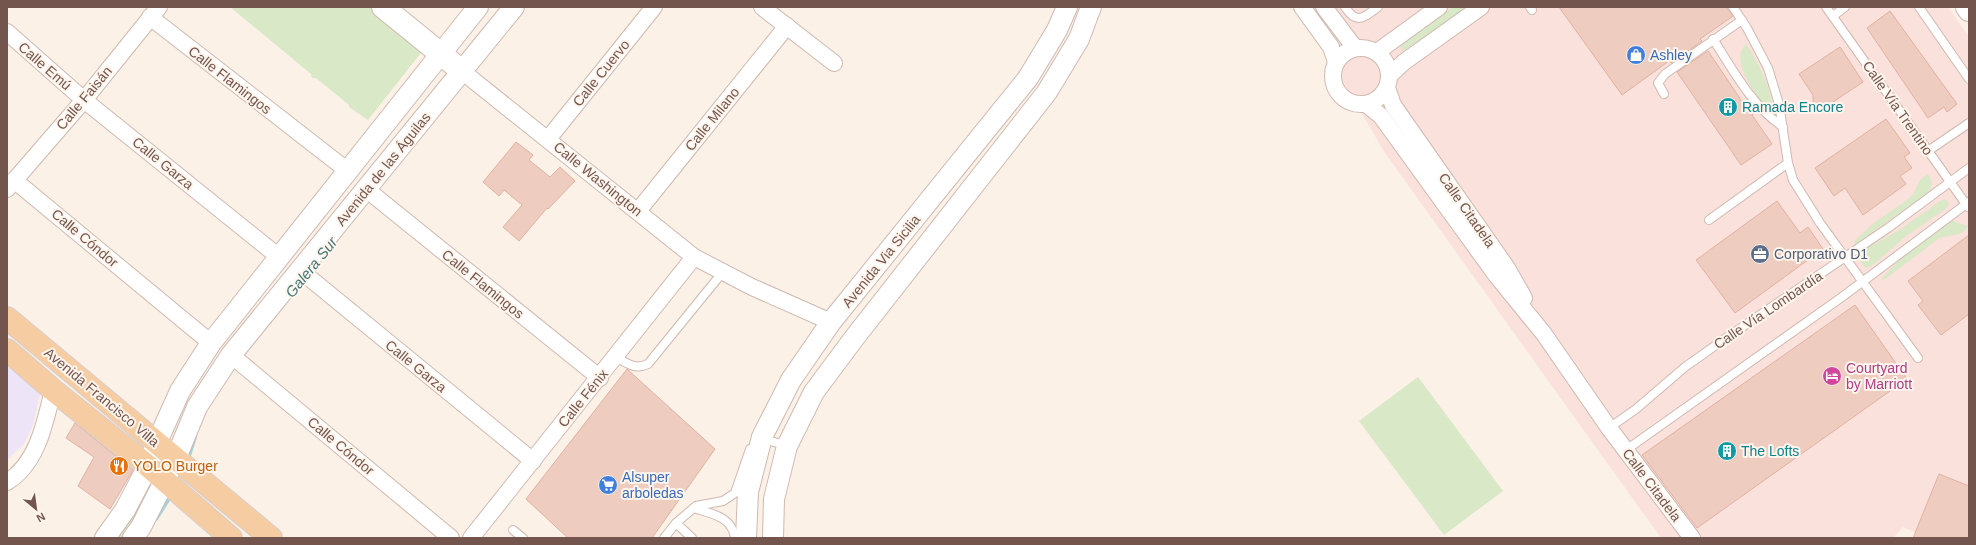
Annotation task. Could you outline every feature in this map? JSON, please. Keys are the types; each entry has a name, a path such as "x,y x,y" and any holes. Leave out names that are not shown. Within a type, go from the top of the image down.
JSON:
{"main road":[{"name":"Calle Washington","path":"383,7 463,72"},
{"name":"Avenida Francisco Villa","path":"7,318 271,538"},
{"name":"Avenida Francisco Villa","path":"7,350 52,390 148,466 164,482 231,538"}],"street":[{"name":"Avenida de las Águilas","path":"105,538 125,510 148,466 180,391 211,343 478,7"},
{"name":"Avenida de las Águilas","path":"133,538 141,527 176,458 197,407 231,355 463,72 514,7"},
{"name":"Calle Cuervo","path":"548,139 654,7"},
{"path":"762,7 834,64"},
{"name":"Avenida Via Sicilia","path":"746,538 748,492 762,437 791,380 831,322 1028,78 1057,30 1067,7"},
{"path":"1302,7 1331,47 1336,62 1333,74 1337,91 1350,102 1366,104 1375,101 1404,62 1481,7"},
{"path":"1324,7 1356,48"},
{"path":"1377,52 1439,7"},
{"name":"Avenida Via Sicilia","path":"773,538 774,499 787,446 814,392 855,337 1047,92 1079,39 1092,9"},
{"name":"Calle Faisán","path":"11,184 84,100 155,12"},
{"name":"Calle Flamingos","path":"155,12 348,171"},
{"name":"Calle Milano","path":"638,211 787,26"},
{"name":"Calle Emú","path":"7,32 84,100"},
{"path":"1336,62 1348,51 1356,48 1363,47 1377,52 1384,58 1388,66 1389,81"},
{"name":"Calle Washington","path":"463,72 694,257 722,273 831,322"},
{"name":"Calle Citadela","path":"1389,81 1393,105 1507,268 1544,334"},
{"name":"Calle Garza","path":"84,100 280,257"},
{"name":"Calle Citadela","path":"1366,104 1381,116 1496,275 1544,334 1609,428 1692,538"},
{"name":"Calle Cóndor","path":"11,184 211,343"},
{"name":"Calle Flamingos","path":"366,189 600,378"},
{"name":"Calle Fénix","path":"471,538 600,378 694,257"},
{"name":"Calle Garza","path":"301,270 533,461"},
{"name":"Calle Cóndor","path":"231,355 451,538"},
{"path":"7,482 27,462 41,437 52,390"}],"lane":[{"path":"1344,7 1352,17 1357,19 1363,18 1378,7"},
{"path":"1733,7 1742,20 1768,68 1779,104 1788,163 1793,180 1806,202 1844,257 1864,281 1918,358"},
{"name":"Calle Vía Trentino","path":"1826,7 1950,182 1968,205"},
{"path":"1832,16 1845,7"},
{"path":"1919,7 1969,79"},
{"path":"1664,94 1658,83 1665,74 1742,20"},
{"path":"1713,40 1748,92 1770,118 1783,127"},
{"path":"1928,151 1969,123"},
{"path":"1709,220 1788,163"},
{"name":"Calle Vía Lombardía","path":"1609,428 1636,409 1685,367 1888,228 1969,168"},
{"path":"1626,450 1864,281 1968,205"},
{"path":"616,357 632,366 640,367 648,364 722,273"},
{"path":"664,538 676,523 694,508 705,503 723,501 735,493 739,485 748,453 751,447 762,437 787,446"},
{"path":"694,508 724,518 731,525 735,538"},
{"path":"676,523 692,538"},
{"path":"513,530 523,538"}],"shaded area":[{"path":"1299,7 1948,7 1969,37 1969,538 1929,538 1903,527 1893,538 1661,538 1385,153"},
{"path":"7,361 41,390 33,425 24,444 7,460"}],"green space":[{"path":"230,7 370,7 424,49 368,120 349,107 349,105 316,78 312,78 311,74"},
{"path":"1453,7 1469,7 1403,51 1399,45 1400,43"},
{"path":"1746,44 1764,76 1772,104 1772,112 1767,110 1757,96 1742,68 1740,59 1741,51"},
{"path":"1928,174 1932,184 1928,193 1855,244 1854,241 1875,222 1907,200 1913,194 1921,179"},
{"path":"1945,199 1949,203 1947,208 1905,237 1873,265 1866,268 1857,257 1861,251 1898,231"},
{"path":"1953,221 1968,226 1959,234 1938,239 1884,280 1882,278 1907,252 1947,222"},
{"path":"1418,377 1503,491 1444,535 1359,421"},
{"path":"154,480 142,505 122,538 115,538"}],"building":[{"name":"Ashley","path":"1559,7 1726,7 1733,16 1700,39 1702,41 1671,63 1669,61 1622,95"},
{"path":"1890,11 1957,104 1947,112 1944,107 1928,118 1867,28"},
{"path":"1840,47 1863,82 1818,112 1813,104 1813,95 1799,74"},
{"name":"Ramada Encore","path":"1708,51 1743,103 1747,100 1757,111 1752,115 1772,144 1741,165 1677,72"},
{"path":"1886,119 1910,153 1904,157 1912,168 1900,176 1906,184 1863,215 1845,188 1834,196 1815,168"},
{"path":"516,142 533,155 529,160 550,177 560,167 575,181 548,209 547,208 519,241 503,227 522,205 504,190 499,196 483,182"},
{"name":"Corporativo D1","path":"1777,201 1800,233 1808,227 1823,249 1735,313 1696,260"},
{"path":"1969,235 1969,314 1941,335 1918,305 1923,301 1908,281"},
{"path":"1855,305 1907,379 1697,528 1642,455"},
{"path":"627,369 715,449 652,538 568,538 526,499"},
{"path":"75,423 133,470 110,509 78,486 94,457 66,438"},
{"path":"1939,474 1969,486 1969,538 1913,538"}],"waterway":[{"name":"Galera Sur","path":"188,459 195,437"},
{"name":"Galera Sur","path":"156,519 170,497"}],"place":[{"name":"Ashley","path":"1636,55"},
{"name":"Ramada Encore","path":"1728,107"},
{"name":"Corporativo D1","path":"1760,254"},
{"name":"Courtyard by Marriott","path":"1832,376"},
{"name":"The Lofts","path":"1727,451"},
{"name":"YOLO Burger","path":"119,466"},
{"name":"Alsuper arboledas","path":"608,485"}]}
